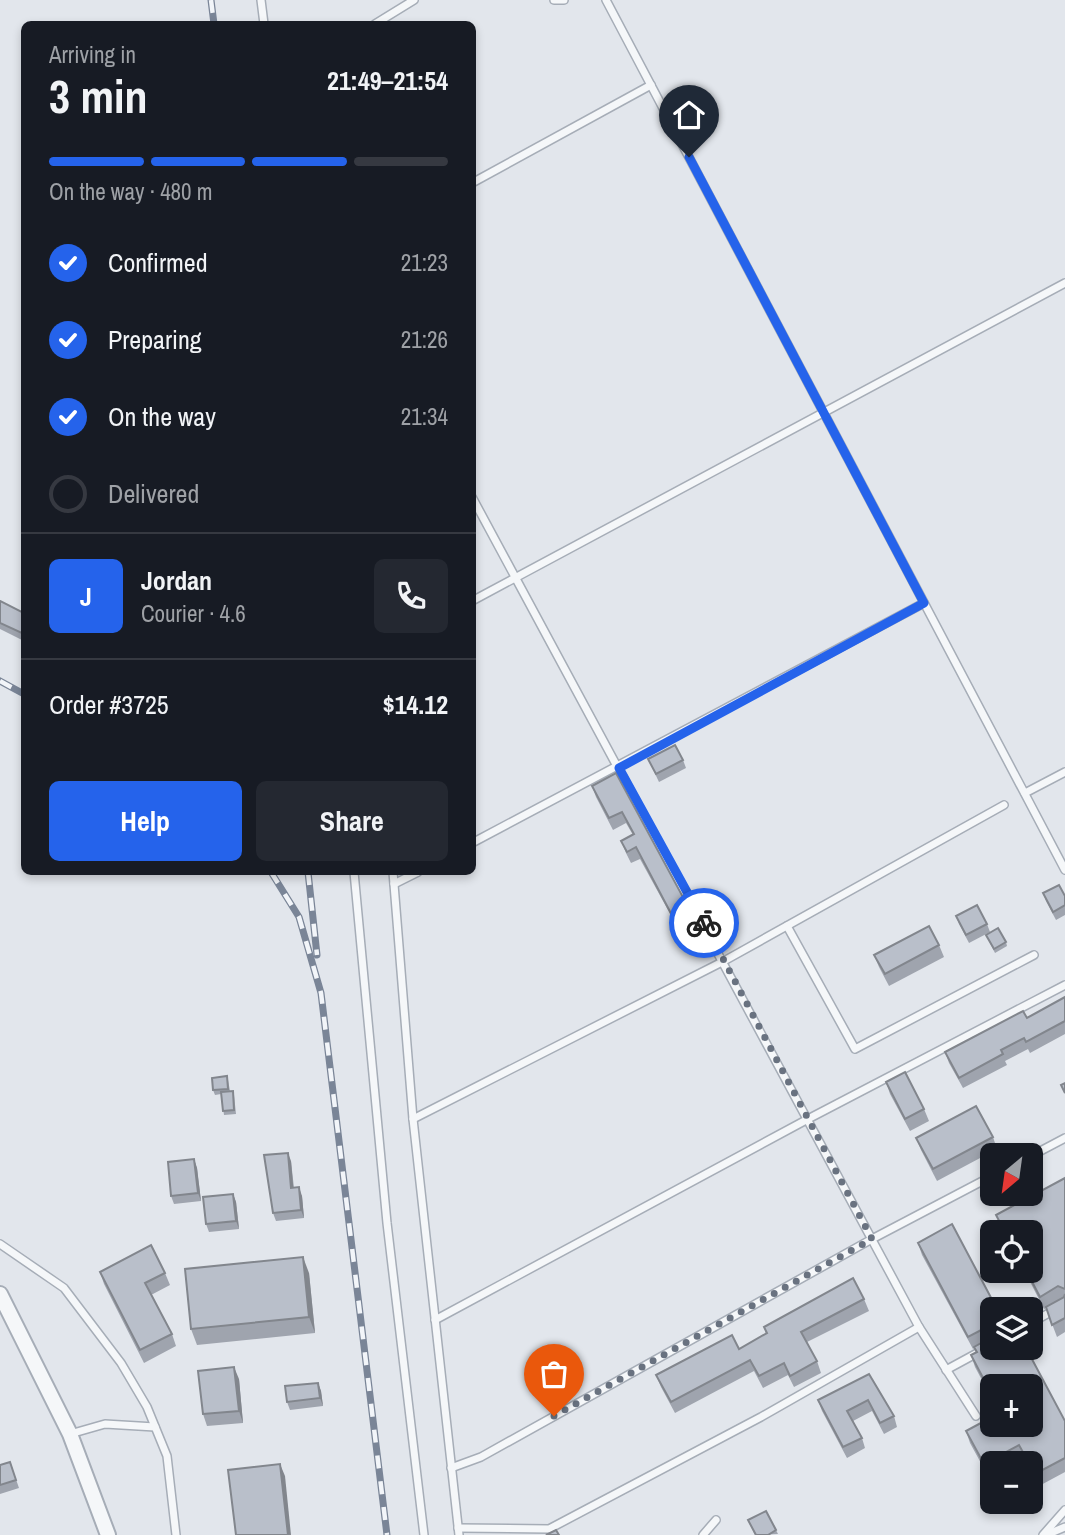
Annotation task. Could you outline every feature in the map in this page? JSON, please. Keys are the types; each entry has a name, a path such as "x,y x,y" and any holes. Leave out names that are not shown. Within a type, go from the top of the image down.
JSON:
{"street":[{"path":"0,1294 70,1434 108,1535"}],"lane":[{"path":"261,0 264,21"},
{"path":"380,21 414,0"},
{"path":"554,0 564,0"},
{"path":"607,0 1065,870"},
{"path":"476,181 651,85"},
{"path":"476,599 1065,283"},
{"path":"476,504 919,1327 976,1416"},
{"path":"476,841 619,768 924,603"},
{"path":"1025,793 1065,772"},
{"path":"413,1119 724,961 1003,805"},
{"path":"354,875 387,1223 424,1535"},
{"path":"393,875 413,1119 458,1531 550,1529 761,1417 919,1327"},
{"path":"394,884 412,875"},
{"path":"787,926 855,1049 1034,955"},
{"path":"435,1320 808,1119 1065,985"},
{"path":"1043,1150 1065,1138"},
{"path":"451,1468 481,1457 872,1239 980,1182"},
{"path":"0,1244 64,1288 121,1363 155,1427 167,1456 172,1481 176,1535"},
{"path":"1043,1316 1065,1304"},
{"path":"946,1370 980,1352"},
{"path":"70,1434 106,1424 155,1427"},
{"path":"1044,1535 1065,1510"},
{"path":"703,1535 716,1520"},
{"path":"1044,1535 1065,1527"}],"building":[{"path":"0,601 21,612 21,633 0,623"},
{"path":"675,745 683,760 656,774 648,759"},
{"path":"616,773 691,912 675,921 636,847 627,852 621,841 634,834 622,812 609,818 592,786"},
{"path":"1059,885 1065,896 1065,905 1053,912 1043,893"},
{"path":"977,905 987,924 966,935 956,916"},
{"path":"929,926 939,945 885,974 874,955"},
{"path":"998,928 1006,942 994,949 986,935"},
{"path":"1065,997 1065,1021 1026,1042 1024,1038 1001,1050 1003,1054 959,1078 945,1052 1023,1011 1027,1018"},
{"path":"905,1072 924,1109 905,1119 886,1082"},
{"path":"227,1076 228,1089 213,1090 212,1078"},
{"path":"233,1091 234,1110 223,1111 221,1092"},
{"path":"976,1106 993,1137 933,1169 916,1138"},
{"path":"288,1153 291,1188 299,1187 301,1210 273,1213 264,1155"},
{"path":"194,1159 198,1193 171,1196 168,1162"},
{"path":"1065,1178 1065,1289 1058,1286 1040,1297 1033,1283 1043,1283 1043,1220 999,1220 996,1215 1013,1206 1043,1206 1043,1190"},
{"path":"233,1194 236,1221 206,1224 203,1197"},
{"path":"952,1224 980,1277 980,1283 983,1283 991,1297 980,1297 980,1331 968,1337 918,1243"},
{"path":"151,1245 165,1273 145,1283 172,1334 140,1350 100,1272"},
{"path":"303,1257 309,1317 191,1329 185,1269"},
{"path":"853,1278 864,1299 801,1332 817,1361 790,1376 784,1363 759,1376 750,1360 671,1402 656,1375 732,1335 739,1349 767,1333 764,1327"},
{"path":"1065,1294 1065,1318 1052,1325 1046,1307"},
{"path":"980,1344 980,1360 1032,1360 1040,1374 981,1374 971,1355 977,1352 974,1347"},
{"path":"234,1367 239,1411 203,1414 198,1371"},
{"path":"869,1374 894,1416 880,1423 868,1400 847,1411 862,1438 843,1447 818,1400"},
{"path":"1043,1380 1065,1421 1065,1458 1043,1470 1043,1451 1022,1451 1019,1445 1008,1451 980,1451 980,1457 966,1431 980,1423 980,1437 1043,1437"},
{"path":"318,1383 320,1398 287,1402 285,1386"},
{"path":"10,1462 16,1480 0,1485 0,1465"},
{"path":"280,1464 288,1535 236,1535 228,1470"},
{"path":"766,1511 776,1530 768,1535 756,1535 748,1520"},
{"path":"556,1530 559,1535 546,1535"}],"railway":[{"path":"211,0 214,21"},
{"path":"0,681 21,692"},
{"path":"273,875 299,917 321,993 387,1535"},
{"path":"308,875 317,955"}],"way so far":[{"path":"554,1416 872,1239 704,923"}],"route":[{"path":"689,157 924,603 619,768 704,923"}]}
